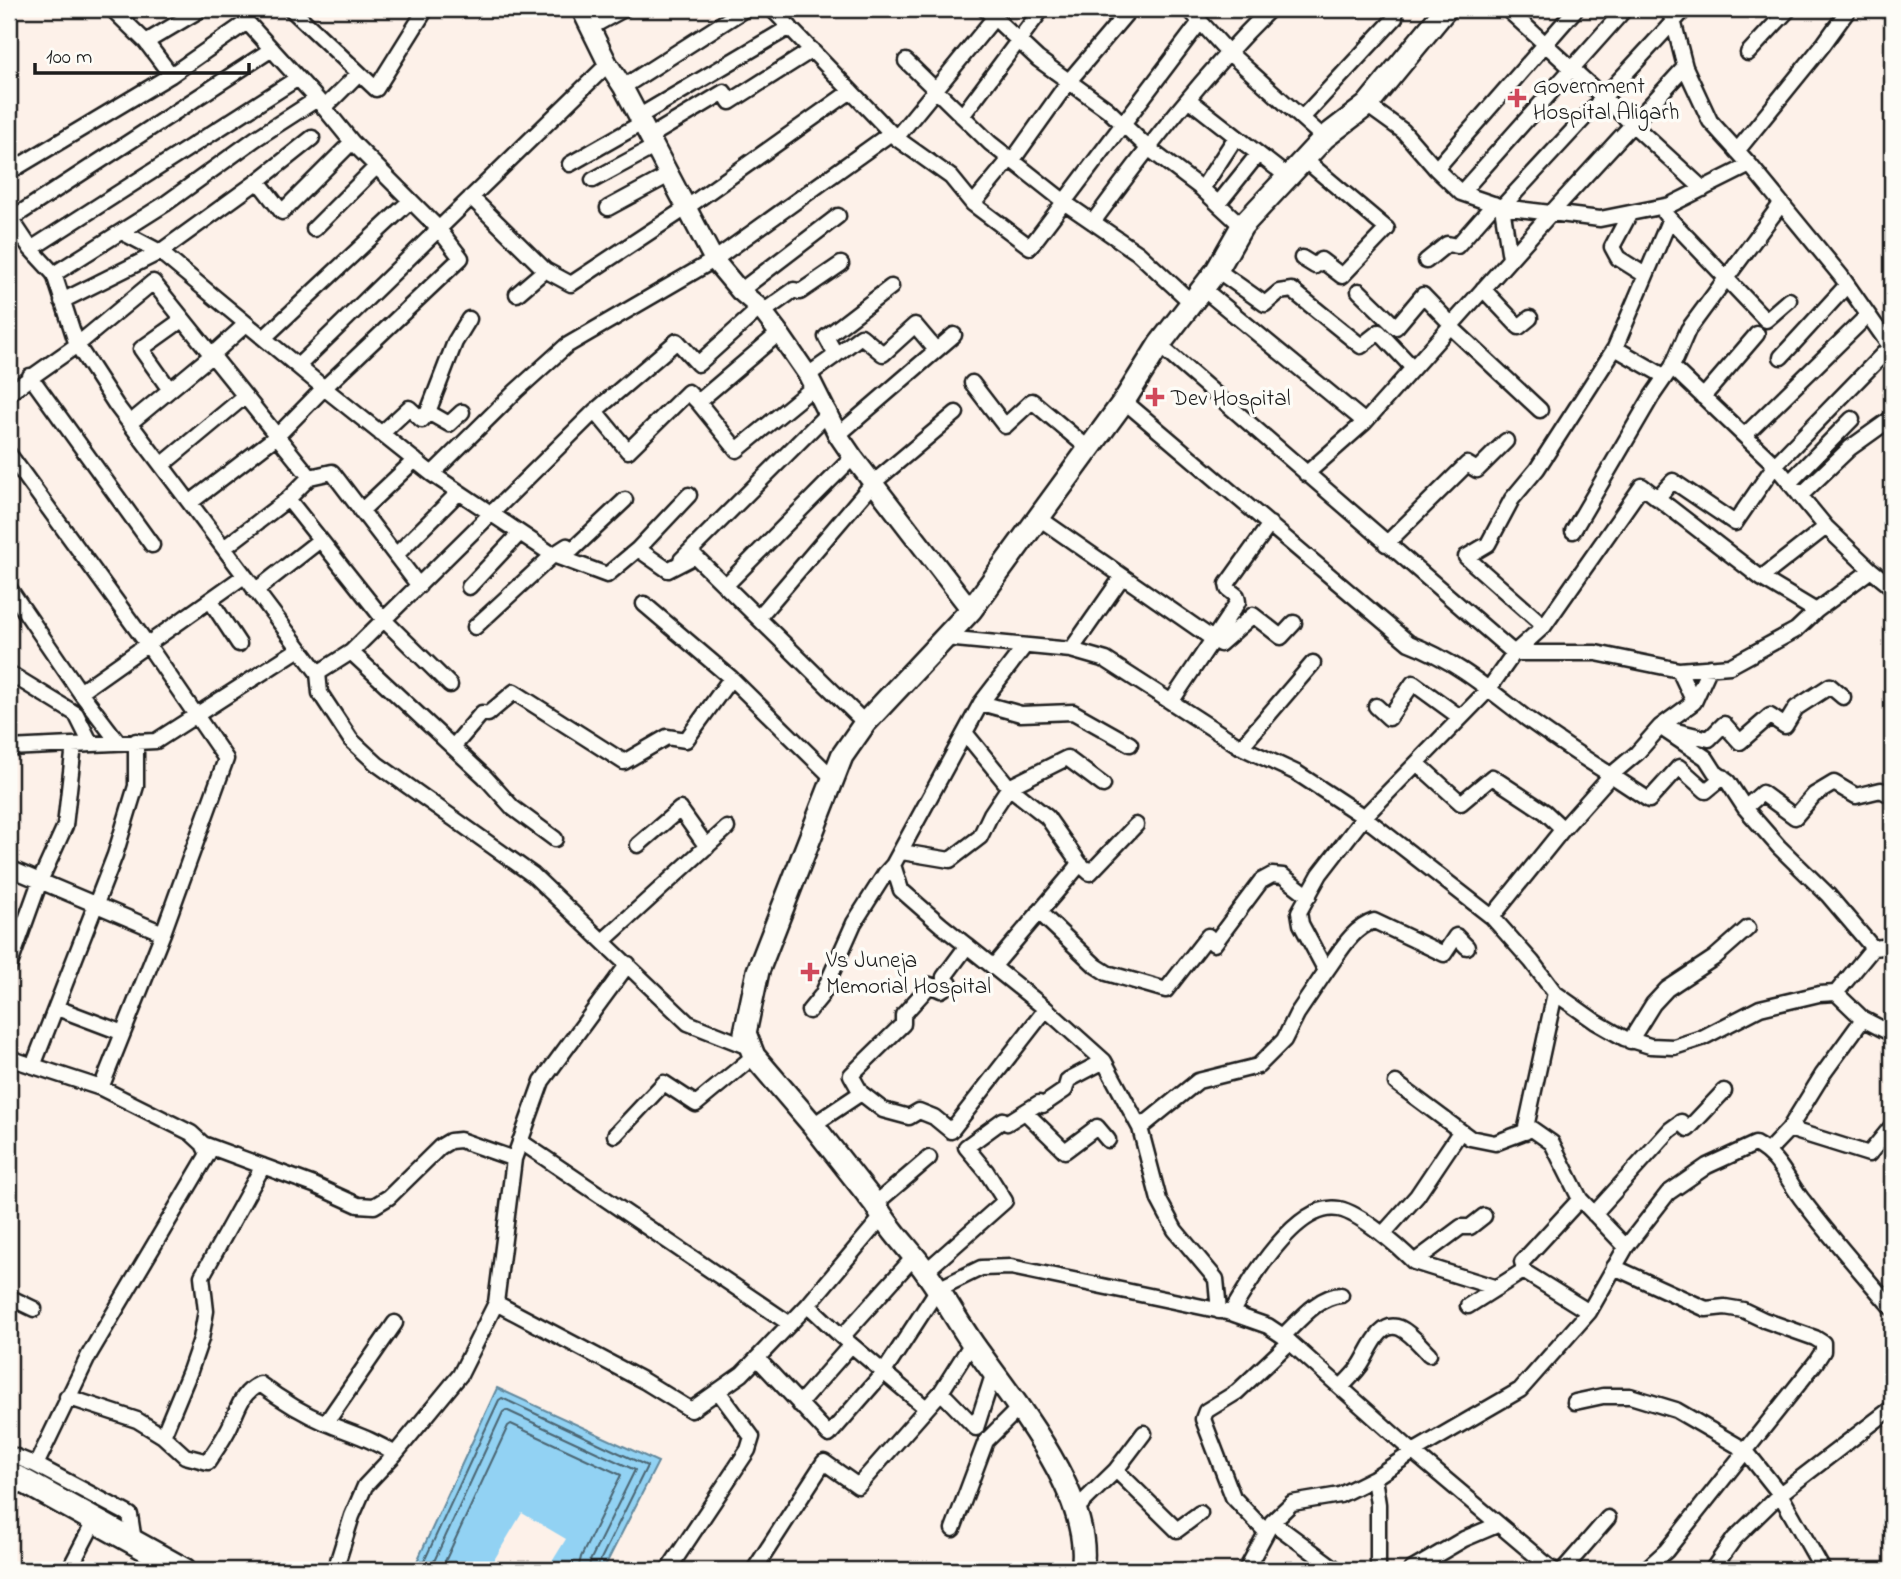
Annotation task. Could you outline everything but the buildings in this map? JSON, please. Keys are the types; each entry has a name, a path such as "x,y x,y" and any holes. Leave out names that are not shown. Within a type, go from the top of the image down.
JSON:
{"main road":[{"path":"1082,1570 1084,1560 1077,1508 1020,1407 972,1343 920,1264 753,1052 746,1033 758,971 842,756 865,723 971,610 1124,401 1159,345 1217,270 1242,226 1324,138 1367,105 1446,9"},
{"path":"18,1478 184,1570"}],"street":[{"path":"112,9 146,42 170,75"},
{"path":"291,9 376,89 426,9"},
{"path":"581,9 714,260 740,291 762,310 779,332 811,381 838,435 853,457 971,610"},
{"path":"590,26 624,9"},
{"path":"622,87 745,9"},
{"path":"772,9 893,135 951,177 973,204 1030,247 1200,22"},
{"path":"962,116 1042,9"},
{"path":"973,204 1011,160 1069,81 1130,9"},
{"path":"1189,9 1227,51 1324,138"},
{"path":"1093,222 1148,148 1227,51 1270,9"},
{"path":"1507,9 1703,188"},
{"path":"1436,169 1576,9"},
{"path":"1461,193 1625,9"},
{"path":"1426,261 1447,244 1457,246 1603,97 1670,14 1685,9"},
{"path":"1748,53 1789,9"},
{"path":"1738,151 1849,9"},
{"path":"146,42 198,11"},
{"path":"432,474 566,346 714,260 893,135 936,89 990,13 1038,59 1107,110 1148,148 1202,189 1242,226"},
{"path":"1657,498 1672,481 1735,523 1775,465 1892,347 1847,285 1750,165 1710,121 1685,67 1670,14"},
{"path":"1302,118 1395,18"},
{"path":"9,172 170,75 247,22 352,142 439,228 461,258 277,436 191,502"},
{"path":"593,180 646,131 790,27"},
{"path":"272,49 10,217 31,248 54,274 76,345 130,423 318,673 320,693 351,740 377,764 533,875 688,1023 753,1052 696,1104 664,1083 615,1135"},
{"path":"570,164 646,131 724,92 730,102 812,50"},
{"path":"906,61 1011,160 1365,422"},
{"path":"298,366 608,64"},
{"path":"1306,474 1365,422 1510,258 1685,67"},
{"path":"54,274 165,204 255,139 321,104 359,73"},
{"path":"31,248 298,78"},
{"path":"471,197 545,270 571,284 686,208 851,91"},
{"path":"1188,99 1287,177"},
{"path":"1367,105 1403,131 1461,193 1498,205 1600,219 1670,205 1750,165"},
{"path":"1202,189 1237,137"},
{"path":"62,301 160,252 312,138"},
{"path":"258,181 282,212 352,142"},
{"path":"1218,204 1258,154"},
{"path":"1302,258 1315,266 1321,260 1342,276 1387,229 1304,159"},
{"path":"314,229 376,167"},
{"path":"608,208 669,175"},
{"path":"265,337 410,201"},
{"path":"1573,531 1668,372 1688,330 1781,204"},
{"path":"1498,205 1510,258"},
{"path":"1660,207 1669,221 1766,320 1789,300"},
{"path":"1630,213 1612,247 1618,258 1645,275"},
{"path":"740,291 838,216"},
{"path":"1544,626 1466,556 1488,544 1512,499 1537,469 1615,348 1669,221"},
{"path":"122,232 160,252 432,474 554,555 607,575 638,549 689,495"},
{"path":"318,673 351,652 595,411 677,341 698,364 762,310 794,290 800,292 841,264"},
{"path":"517,294 545,270"},
{"path":"1217,270 1265,304 1279,292 1292,290 1362,346 1379,332 1413,368"},
{"path":"9,393 76,345 153,282 310,477"},
{"path":"1781,357 1847,285"},
{"path":"836,355 826,337 891,287"},
{"path":"1483,289 1519,327 1530,318"},
{"path":"1359,291 1396,327 1423,295 1540,410"},
{"path":"1745,435 1868,315"},
{"path":"170,390 141,349 183,319"},
{"path":"381,433 409,408 422,420 428,412 454,342 469,319"},
{"path":"130,423 246,324"},
{"path":"595,411 628,451 688,392 737,450 836,355 862,336 883,354 915,325 936,350"},
{"path":"698,402 779,332"},
{"path":"1703,397 1757,334"},
{"path":"838,435 954,335"},
{"path":"1159,345 1514,653 1596,653 1679,670 1730,666 1796,630 1816,611 1871,570"},
{"path":"1615,348 1668,372 1703,397 1775,465 1826,527 1892,587"},
{"path":"30,376 152,545"},
{"path":"972,383 1005,426 1032,401 1089,449"},
{"path":"162,465 246,396"},
{"path":"1124,401 1409,643 1438,654 1471,675 1554,738 1649,800 1679,767 1706,791 1723,778"},
{"path":"428,412 449,424 462,412"},
{"path":"675,566 828,412"},
{"path":"758,618 873,483 956,413"},
{"path":"1800,496 1850,448 1892,418"},
{"path":"1790,482 1853,419"},
{"path":"1386,544 1467,464 1477,470 1506,441"},
{"path":"9,454 198,715 226,759 163,933 101,1088"},
{"path":"725,586 853,457"},
{"path":"361,511 415,460"},
{"path":"224,548 288,499 310,477 332,472 419,586"},
{"path":"1326,971 1301,924 1299,912 1320,874 1364,817 1488,690 1514,653 1544,626 1642,486 1760,578 1816,611"},
{"path":"396,555 459,492"},
{"path":"288,499 384,620 450,685"},
{"path":"475,627 554,555 567,545 572,550 625,500"},
{"path":"1039,518 1220,644 1253,615 1281,637 1294,623"},
{"path":"1171,702 1238,602 1237,596 1228,589 1227,584 1270,524"},
{"path":"1760,578 1826,527"},
{"path":"469,587 520,533"},
{"path":"255,591 320,540"},
{"path":"638,549 668,570 695,556 865,723"},
{"path":"79,692 244,576"},
{"path":"1071,650 1122,577"},
{"path":"9,587 79,692 118,742"},
{"path":"210,600 239,644"},
{"path":"644,604 731,678 834,778"},
{"path":"944,638 1071,650 1106,660 1241,747 1297,773 1364,817 1492,917 1555,993 1596,1022 1630,1041 1650,1046 1674,1047 1702,1038 1760,1008 1819,994 1836,993 1873,948 1892,946"},
{"path":"809,1011 822,995 854,923 902,852 981,703 1024,647"},
{"path":"9,748 156,741 299,649"},
{"path":"351,652 485,776 513,808 555,839"},
{"path":"1241,747 1313,663"},
{"path":"1492,917 1563,829 1611,775 1637,753 1660,727 1694,702 1710,667"},
{"path":"1679,670 1694,702"},
{"path":"9,673 76,714 91,744"},
{"path":"453,747 482,713 488,714 514,692 624,762 667,737 686,740 731,678"},
{"path":"1376,706 1390,718 1413,683 1461,718"},
{"path":"1660,727 1709,739 1724,724 1740,742 1770,716 1785,726 1796,708 1830,686 1843,698"},
{"path":"981,703 1021,714 1073,712 1130,744"},
{"path":"1660,727 1706,758 1779,847 1828,895 1873,948"},
{"path":"966,734 1009,787 1047,817 1080,864 1090,873 1136,825"},
{"path":"33,1066 115,855 136,786 136,741"},
{"path":"9,967 40,881 65,826 74,744"},
{"path":"902,852 950,860 980,837 990,814 1009,787 1067,758 1103,785"},
{"path":"1417,763 1461,803 1492,777 1545,812 1563,829"},
{"path":"1745,808 1762,793 1795,817 1814,795 1834,783 1856,796 1881,790 1892,796"},
{"path":"638,845 680,809 706,847"},
{"path":"603,941 727,828"},
{"path":"993,967 1080,864"},
{"path":"893,865 901,890 1046,1009 1104,1061 1140,1128 1160,1200 1175,1230 1216,1279 1225,1312"},
{"path":"10,872 40,881 163,933"},
{"path":"1039,912 1096,967 1107,973 1166,990 1208,936 1214,944 1261,881 1272,875 1283,876 1309,896"},
{"path":"1140,1128 1198,1081 1258,1066 1283,1040 1326,971 1362,925 1374,921 1444,954 1456,936 1467,947"},
{"path":"1630,1041 1653,1004 1667,989 1714,958 1748,928"},
{"path":"967,946 944,977 950,984 941,990 930,985 903,1015 903,1024 851,1075 861,1093 883,1110 909,1117 919,1111 934,1117 951,1131 1046,1009"},
{"path":"335,1570 352,1516 365,1486 460,1375 496,1303 514,1159 542,1081 628,964"},
{"path":"1525,1132 1555,993"},
{"path":"1836,993 1863,1019 1892,1034"},
{"path":"57,1008 123,1033"},
{"path":"1768,1151 1789,1129 1823,1074 1863,1019"},
{"path":"9,1058 101,1088 191,1133 203,1144 208,1154 18,1478"},
{"path":"799,1404 847,1341 920,1264 1005,1201 986,1171 966,1147 1003,1120 1007,1123 1039,1103 1043,1105 1065,1090 1068,1080 1104,1061"},
{"path":"1396,1083 1460,1132 1483,1142 1495,1143 1532,1129 1552,1143 1580,1199 1626,1247"},
{"path":"1594,1214 1670,1130 1681,1122 1688,1129 1724,1091"},
{"path":"813,1125 861,1093"},
{"path":"1025,1112 1065,1151 1097,1127 1108,1140"},
{"path":"1789,1129 1869,1154 1892,1126"},
{"path":"1383,1234 1417,1196 1460,1132"},
{"path":"203,1144 358,1205 374,1206 389,1198 440,1147 450,1141 460,1140 476,1144 514,1159"},
{"path":"520,1141 790,1324"},
{"path":"1246,1570 1269,1527 1292,1503 1340,1495 1374,1478 1413,1452 1521,1390 1589,1312 1626,1247 1668,1193 1707,1166 1755,1144 1768,1151 1781,1166 1801,1199 1892,1308"},
{"path":"496,1303 643,1381 691,1410 742,1374 808,1305 878,1210 929,1158"},
{"path":"163,1436 191,1371 201,1339 206,1311 202,1276 263,1167"},
{"path":"1522,1262 1580,1199"},
{"path":"1225,1312 1275,1246 1311,1215 1326,1208 1342,1209 1383,1234 1414,1262 1497,1288"},
{"path":"1414,1262 1461,1227 1470,1227 1483,1216"},
{"path":"757,1358 829,1435 884,1372 938,1289 981,1268 1011,1267 1225,1312 1268,1326 1287,1339 1497,1525 1553,1570"},
{"path":"1614,1267 1706,1309 1725,1307 1743,1310 1764,1321 1823,1343 1823,1352 1816,1362 1666,1551 1645,1570"},
{"path":"1468,1306 1523,1271 1589,1312"},
{"path":"1337,1570 1269,1527 1233,1497 1203,1419 1206,1411 1237,1392 1313,1307 1333,1296 1341,1295"},
{"path":"9,1297 34,1309"},
{"path":"808,1305 926,1408"},
{"path":"326,1423 395,1324"},
{"path":"1342,1386 1360,1366 1374,1340 1391,1327 1399,1327 1429,1354"},
{"path":"754,1570 824,1462 858,1486 941,1392 972,1343"},
{"path":"941,1392 976,1429 994,1373"},
{"path":"67,1397 137,1420 163,1436 185,1456 208,1462 229,1427 238,1405 249,1389 260,1384 282,1400 326,1423 359,1433 395,1454"},
{"path":"668,1570 748,1450 752,1437 718,1391"},
{"path":"1575,1402 1603,1396 1630,1396 1676,1409 1745,1450 1780,1494 1823,1570"},
{"path":"953,1529 986,1441 1020,1407"},
{"path":"1712,1570 1734,1539 1780,1494 1892,1408"},
{"path":"1077,1508 1116,1470 1144,1433"},
{"path":"9,1454 18,1478"},
{"path":"1116,1470 1177,1530 1200,1513"},
{"path":"18,1478 130,1515 134,1541"},
{"path":"1374,1478 1378,1504 1378,1570"},
{"path":"1563,1570 1608,1517"},
{"path":"69,1570 95,1520"},
{"path":"1411,1570 1464,1539 1497,1525"}],"water":[{"path":"497,1388 658,1462 603,1570 413,1570"}],"pier":[{"path":"522,1513 566,1539 547,1570 488,1570"}],"place":[{"name":"Government Hospital Aligarh","path":"1517,98"},
{"name":"Dev Hospital","path":"1155,397"},
{"name":"Vs Juneja Memorial Hospital","path":"810,972"}]}
